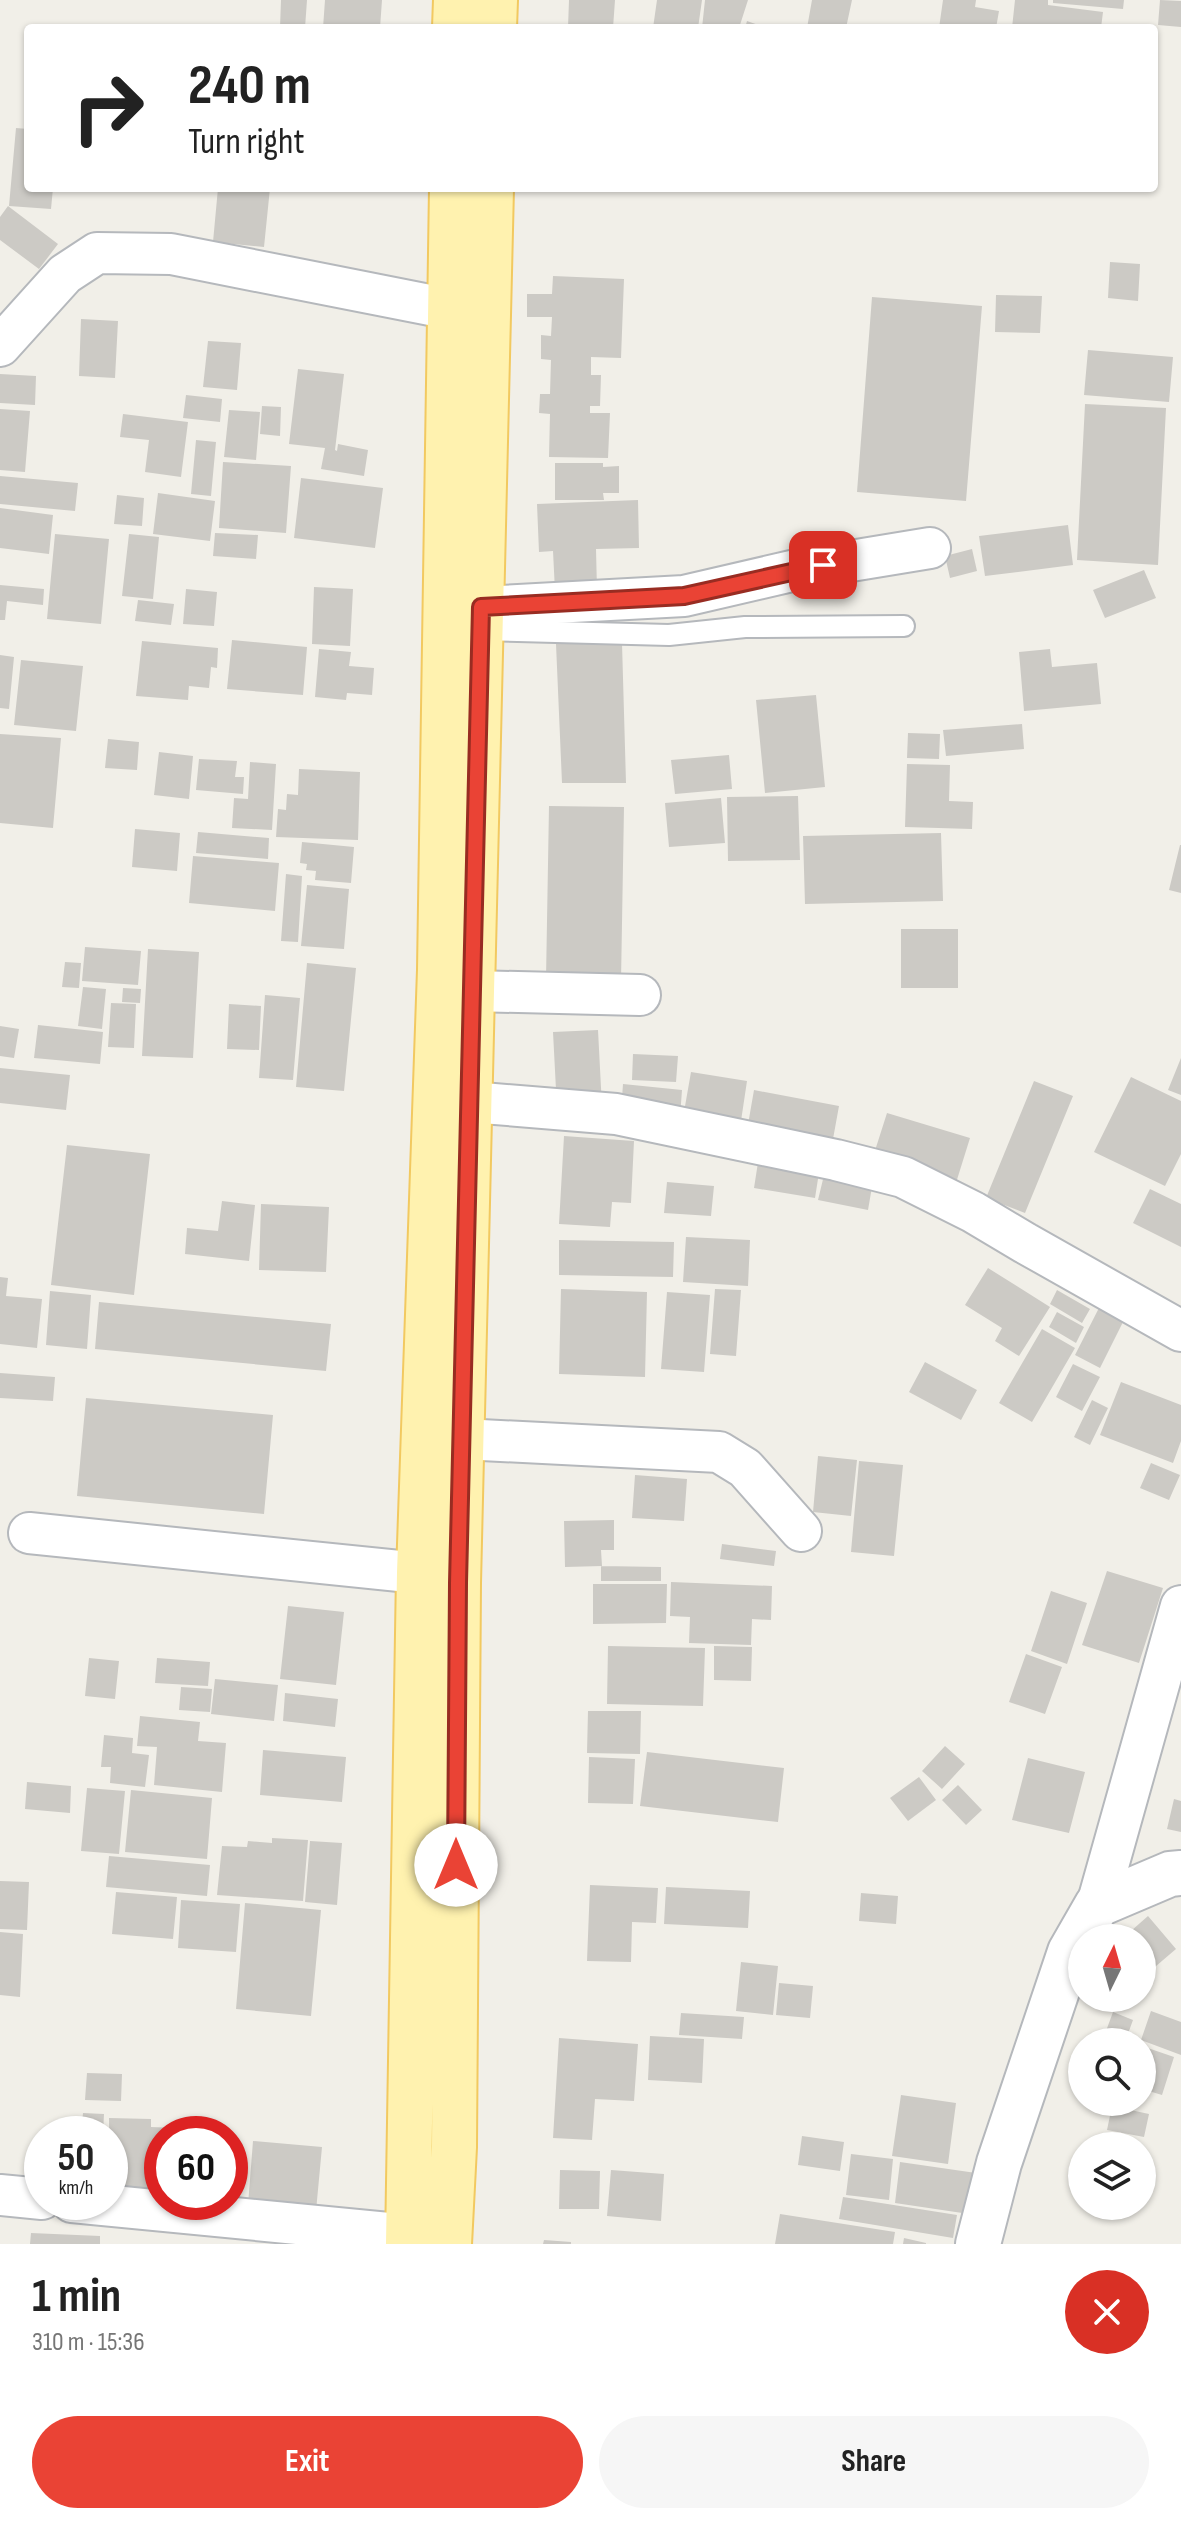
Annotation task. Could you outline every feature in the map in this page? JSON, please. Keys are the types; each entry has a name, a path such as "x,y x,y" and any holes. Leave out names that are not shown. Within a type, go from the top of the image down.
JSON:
{"main road":[{"path":"455,24 456,0"},
{"path":"494,24 495,0"},
{"path":"422,2241 419,1573 440,954 452,192"},
{"path":"422,2241 454,2147 458,1598 491,192"}],"street":[{"path":"0,346 65,274 97,253 171,254 450,309"},
{"path":"481,618 684,596 796,570 930,548"},
{"path":"472,991 640,995"},
{"path":"470,1102 616,1114 903,1177 973,1212 1181,1331"},
{"path":"462,1439 719,1452 745,1468 801,1531"},
{"path":"29,1533 419,1573"},
{"path":"978,2244 999,2163 1070,1952 1097,1905 1181,1606"},
{"path":"1097,1905 1170,1874 1181,1873"},
{"path":"0,2195 24,2197"},
{"path":"128,2208 422,2241"}],"lane":[{"path":"481,618 669,635 745,627 904,626"}],"building":[{"path":"281,0 307,0 305,24 280,24"},
{"path":"325,0 382,0 380,24 323,24"},
{"path":"569,0 615,0 613,24 568,24"},
{"path":"657,0 702,0 699,24 654,24"},
{"path":"705,0 748,0 740,24 702,24"},
{"path":"812,0 852,0 847,24 808,24"},
{"path":"943,0 976,0 975,7 999,11 997,24 940,24"},
{"path":"1015,0 1048,0 1048,5 1103,12 1102,24 1012,24"},
{"path":"1053,0 1124,0 1123,9 1053,3"},
{"path":"1160,0 1181,1 1181,27 1158,25"},
{"path":"16,128 24,129 24,192 53,192 51,209 9,206"},
{"path":"218,192 270,192 264,247 213,242"},
{"path":"8,206 58,244 39,269 0,240 0,217"},
{"path":"1110,262 1140,264 1138,301 1108,298"},
{"path":"553,276 624,279 621,358 591,357 591,375 601,375 600,406 590,406 590,413 610,413 608,458 549,457 550,414 539,413 540,394 550,394 551,360 541,359 541,335 551,336 552,317 527,317 527,294 552,294"},
{"path":"996,295 1042,296 1040,333 995,332"},
{"path":"872,297 982,306 966,501 857,492"},
{"path":"81,319 118,321 115,378 79,376"},
{"path":"208,341 241,343 237,390 203,387"},
{"path":"1088,350 1173,357 1169,402 1084,395"},
{"path":"298,369 344,374 335,450 338,444 368,450 364,476 321,469 325,448 289,444"},
{"path":"0,374 36,376 35,405 0,403"},
{"path":"186,395 222,399 220,422 183,418"},
{"path":"1085,404 1166,408 1158,565 1077,560"},
{"path":"262,406 281,407 280,436 260,434"},
{"path":"0,409 30,411 25,472 0,470"},
{"path":"229,410 260,412 256,460 224,457"},
{"path":"123,414 188,422 181,477 145,472 149,440 120,437"},
{"path":"196,440 216,442 211,496 191,494"},
{"path":"223,462 291,466 286,533 219,528"},
{"path":"555,463 619,466 619,493 603,493 604,500 555,500"},
{"path":"0,476 78,483 75,511 0,504"},
{"path":"301,478 383,488 375,548 294,538"},
{"path":"158,493 215,501 210,541 153,534"},
{"path":"117,495 144,498 142,526 114,524"},
{"path":"638,500 639,548 596,549 597,590 555,591 553,551 539,552 537,504"},
{"path":"0,508 53,515 49,554 0,548"},
{"path":"1068,525 1073,565 985,576 979,536"},
{"path":"215,533 258,535 256,559 213,556"},
{"path":"55,534 109,539 101,624 47,619"},
{"path":"129,534 159,537 153,599 122,596"},
{"path":"972,549 977,571 950,578 945,556"},
{"path":"1144,570 1156,598 1105,618 1093,590"},
{"path":"0,585 44,589 43,605 7,601 5,620 0,620"},
{"path":"314,587 353,589 350,646 312,644"},
{"path":"186,589 217,592 214,626 183,624"},
{"path":"138,600 174,604 171,625 135,621"},
{"path":"232,640 307,647 303,695 227,689"},
{"path":"142,641 218,648 217,668 211,667 209,688 189,686 188,700 136,696"},
{"path":"622,643 626,783 562,783 556,644"},
{"path":"319,649 351,652 349,666 374,668 372,695 347,693 346,700 315,697"},
{"path":"1050,649 1052,667 1097,663 1101,704 1024,711 1019,652"},
{"path":"0,655 14,657 9,709 0,708"},
{"path":"21,660 83,666 76,731 14,725"},
{"path":"816,695 825,787 765,793 756,700"},
{"path":"1022,724 1024,749 946,756 943,730"},
{"path":"908,733 940,734 939,759 907,758"},
{"path":"0,734 61,738 53,828 0,823"},
{"path":"108,739 139,742 137,770 105,768"},
{"path":"159,752 193,756 189,799 154,795"},
{"path":"729,755 732,789 675,794 671,760"},
{"path":"199,759 237,761 235,777 244,777 243,794 196,790"},
{"path":"250,762 276,764 272,830 232,828 234,798 248,799"},
{"path":"907,764 950,765 949,801 973,802 972,829 905,827"},
{"path":"299,769 360,772 358,840 276,837 278,809 286,810 287,794 298,795"},
{"path":"798,796 800,860 728,861 727,797"},
{"path":"721,798 725,843 669,847 665,803"},
{"path":"549,806 624,807 621,981 546,979"},
{"path":"135,829 180,833 177,871 132,867"},
{"path":"198,832 269,838 268,859 196,853"},
{"path":"941,833 943,901 805,904 803,836"},
{"path":"302,842 354,847 351,883 315,880 316,871 306,870 307,864 300,863"},
{"path":"1181,845 1181,893 1169,890"},
{"path":"193,856 279,863 275,911 189,903"},
{"path":"286,874 302,876 298,942 281,941"},
{"path":"307,885 349,889 344,949 301,946"},
{"path":"901,929 958,929 958,988 901,988"},
{"path":"85,947 141,951 138,985 82,981"},
{"path":"148,949 199,952 193,1058 142,1056"},
{"path":"65,962 81,963 79,988 62,987"},
{"path":"307,963 356,968 344,1091 296,1087"},
{"path":"83,987 106,989 102,1029 78,1026"},
{"path":"123,988 141,989 140,1003 122,1002"},
{"path":"265,995 300,998 293,1080 259,1078"},
{"path":"111,1003 136,1004 134,1048 108,1047"},
{"path":"229,1004 261,1006 259,1050 227,1049"},
{"path":"38,1025 103,1032 100,1064 34,1058"},
{"path":"0,1026 19,1029 14,1058 0,1056"},
{"path":"598,1030 602,1107 557,1109 553,1032"},
{"path":"633,1054 678,1056 676,1082 632,1080"},
{"path":"1181,1058 1181,1095 1168,1090"},
{"path":"0,1068 70,1075 66,1110 0,1103"},
{"path":"691,1072 747,1081 741,1121 684,1112"},
{"path":"1131,1077 1181,1101 1181,1154 1165,1186 1094,1152"},
{"path":"1034,1081 1073,1096 1025,1213 986,1198"},
{"path":"623,1084 682,1090 680,1117 621,1112"},
{"path":"754,1090 839,1106 831,1150 746,1136"},
{"path":"887,1113 970,1138 955,1186 872,1160"},
{"path":"564,1136 634,1141 631,1203 612,1202 610,1227 559,1224"},
{"path":"67,1145 150,1154 134,1295 51,1285"},
{"path":"759,1156 820,1166 815,1198 754,1188"},
{"path":"825,1171 873,1181 868,1210 818,1200"},
{"path":"667,1182 714,1186 711,1216 664,1213"},
{"path":"1150,1189 1181,1204 1181,1247 1133,1223"},
{"path":"222,1201 255,1205 249,1261 185,1254 187,1228 218,1231"},
{"path":"261,1204 329,1207 326,1272 259,1270"},
{"path":"686,1237 750,1240 748,1286 683,1282"},
{"path":"559,1240 674,1242 673,1277 559,1275"},
{"path":"988,1268 1050,1307 1019,1356 995,1341 1002,1328 965,1305"},
{"path":"0,1277 8,1278 6,1296 42,1299 37,1348 0,1344"},
{"path":"561,1289 647,1292 645,1377 559,1374"},
{"path":"715,1289 741,1290 736,1356 710,1354"},
{"path":"1057,1290 1090,1309 1082,1323 1050,1304"},
{"path":"50,1291 91,1295 87,1349 46,1345"},
{"path":"667,1292 710,1295 704,1372 661,1369"},
{"path":"99,1302 331,1324 326,1371 95,1349"},
{"path":"1101,1304 1126,1316 1100,1368 1075,1355"},
{"path":"1057,1312 1084,1327 1076,1343 1049,1327"},
{"path":"1042,1329 1075,1348 1032,1422 999,1403"},
{"path":"925,1362 977,1390 961,1420 909,1392"},
{"path":"1073,1364 1100,1377 1082,1411 1056,1397"},
{"path":"0,1373 55,1377 53,1401 0,1398"},
{"path":"1121,1382 1181,1405 1181,1441 1173,1463 1100,1435"},
{"path":"86,1398 273,1415 264,1514 77,1496"},
{"path":"1092,1400 1108,1408 1090,1445 1074,1437"},
{"path":"818,1456 857,1460 851,1516 813,1512"},
{"path":"859,1461 903,1465 894,1556 851,1552"},
{"path":"1151,1463 1180,1475 1169,1500 1140,1488"},
{"path":"635,1475 687,1479 684,1521 632,1518"},
{"path":"614,1520 614,1550 601,1550 602,1566 565,1567 564,1521"},
{"path":"722,1544 776,1551 774,1566 720,1559"},
{"path":"601,1566 661,1567 661,1581 601,1581"},
{"path":"1107,1571 1163,1588 1139,1663 1082,1645"},
{"path":"671,1582 772,1586 771,1620 752,1619 751,1645 689,1643 690,1617 670,1616"},
{"path":"593,1584 667,1584 666,1623 593,1624"},
{"path":"1051,1591 1087,1603 1067,1664 1031,1651"},
{"path":"288,1606 344,1612 336,1685 280,1679"},
{"path":"608,1646 705,1648 703,1706 607,1704"},
{"path":"714,1646 752,1647 751,1681 714,1680"},
{"path":"1026,1654 1062,1667 1045,1714 1009,1702"},
{"path":"89,1658 119,1661 115,1699 85,1696"},
{"path":"157,1658 210,1662 208,1686 155,1683"},
{"path":"215,1679 278,1685 274,1721 211,1714"},
{"path":"181,1687 212,1689 210,1712 179,1710"},
{"path":"285,1693 338,1699 335,1727 283,1721"},
{"path":"588,1711 641,1711 640,1754 587,1753"},
{"path":"140,1716 200,1722 198,1741 226,1743 222,1792 154,1785 157,1747 137,1746"},
{"path":"104,1735 133,1738 132,1753 149,1755 145,1787 110,1783 111,1767 101,1767"},
{"path":"945,1746 965,1764 942,1789 922,1771"},
{"path":"263,1750 346,1757 342,1802 260,1795"},
{"path":"647,1752 784,1768 778,1822 640,1806"},
{"path":"589,1757 635,1759 633,1804 588,1803"},
{"path":"1028,1758 1085,1772 1069,1833 1012,1820"},
{"path":"919,1777 936,1800 908,1821 890,1798"},
{"path":"27,1782 71,1786 70,1813 25,1809"},
{"path":"958,1785 982,1810 966,1825 942,1800"},
{"path":"87,1788 125,1791 119,1854 81,1851"},
{"path":"131,1790 212,1798 207,1859 125,1852"},
{"path":"1174,1799 1181,1801 1181,1832 1167,1829"},
{"path":"272,1838 308,1840 303,1901 217,1895 222,1846 247,1847 248,1841 272,1843"},
{"path":"310,1841 342,1843 337,1905 305,1902"},
{"path":"109,1856 210,1865 207,1896 106,1887"},
{"path":"0,1881 29,1882 27,1930 0,1929"},
{"path":"590,1885 658,1888 656,1923 632,1922 631,1962 587,1961"},
{"path":"666,1887 750,1891 748,1928 664,1924"},
{"path":"116,1892 177,1897 173,1939 112,1934"},
{"path":"861,1893 898,1896 896,1924 859,1921"},
{"path":"181,1900 240,1904 236,1952 178,1948"},
{"path":"245,1903 321,1910 311,2016 236,2009"},
{"path":"1148,1916 1155,1924 1139,1924"},
{"path":"1156,1925 1176,1949 1156,1966"},
{"path":"0,1932 23,1934 20,1997 0,1995"},
{"path":"741,1962 778,1966 773,2015 736,2011"},
{"path":"779,1983 813,1986 810,2018 776,2015"},
{"path":"1113,2012 1133,2020 1130,2028 1107,2028"},
{"path":"1151,2012 1181,2022 1181,2055 1156,2046 1156,2028 1145,2028"},
{"path":"681,2013 744,2017 742,2039 679,2035"},
{"path":"650,2036 704,2039 702,2083 648,2080"},
{"path":"559,2038 638,2044 634,2101 595,2099 592,2140 553,2138"},
{"path":"1156,2051 1174,2057 1162,2095 1156,2093"},
{"path":"87,2073 122,2074 121,2101 85,2100"},
{"path":"901,2095 956,2103 948,2164 892,2156"},
{"path":"83,2113 104,2114 104,2116 83,2116"},
{"path":"1110,2116 1149,2116 1145,2132 1107,2130"},
{"path":"128,2118 144,2119 144,2198 128,2197"},
{"path":"802,2136 844,2142 840,2171 798,2165"},
{"path":"253,2141 322,2147 316,2211 248,2205"},
{"path":"851,2154 893,2159 889,2200 846,2195"},
{"path":"900,2162 976,2173 969,2214 895,2203"},
{"path":"560,2170 600,2171 599,2209 559,2209"},
{"path":"611,2170 664,2174 661,2221 607,2216"},
{"path":"843,2197 957,2215 953,2238 839,2219"},
{"path":"780,2214 895,2232 893,2244 775,2244"},
{"path":"31,2233 100,2236 100,2244 30,2244"},
{"path":"904,2238 926,2243 926,2244 903,2244"},
{"path":"544,2240 571,2242 571,2244 543,2244"}],"route":[{"path":"456,1865 458,1583 481,607 684,596 823,565"}]}
